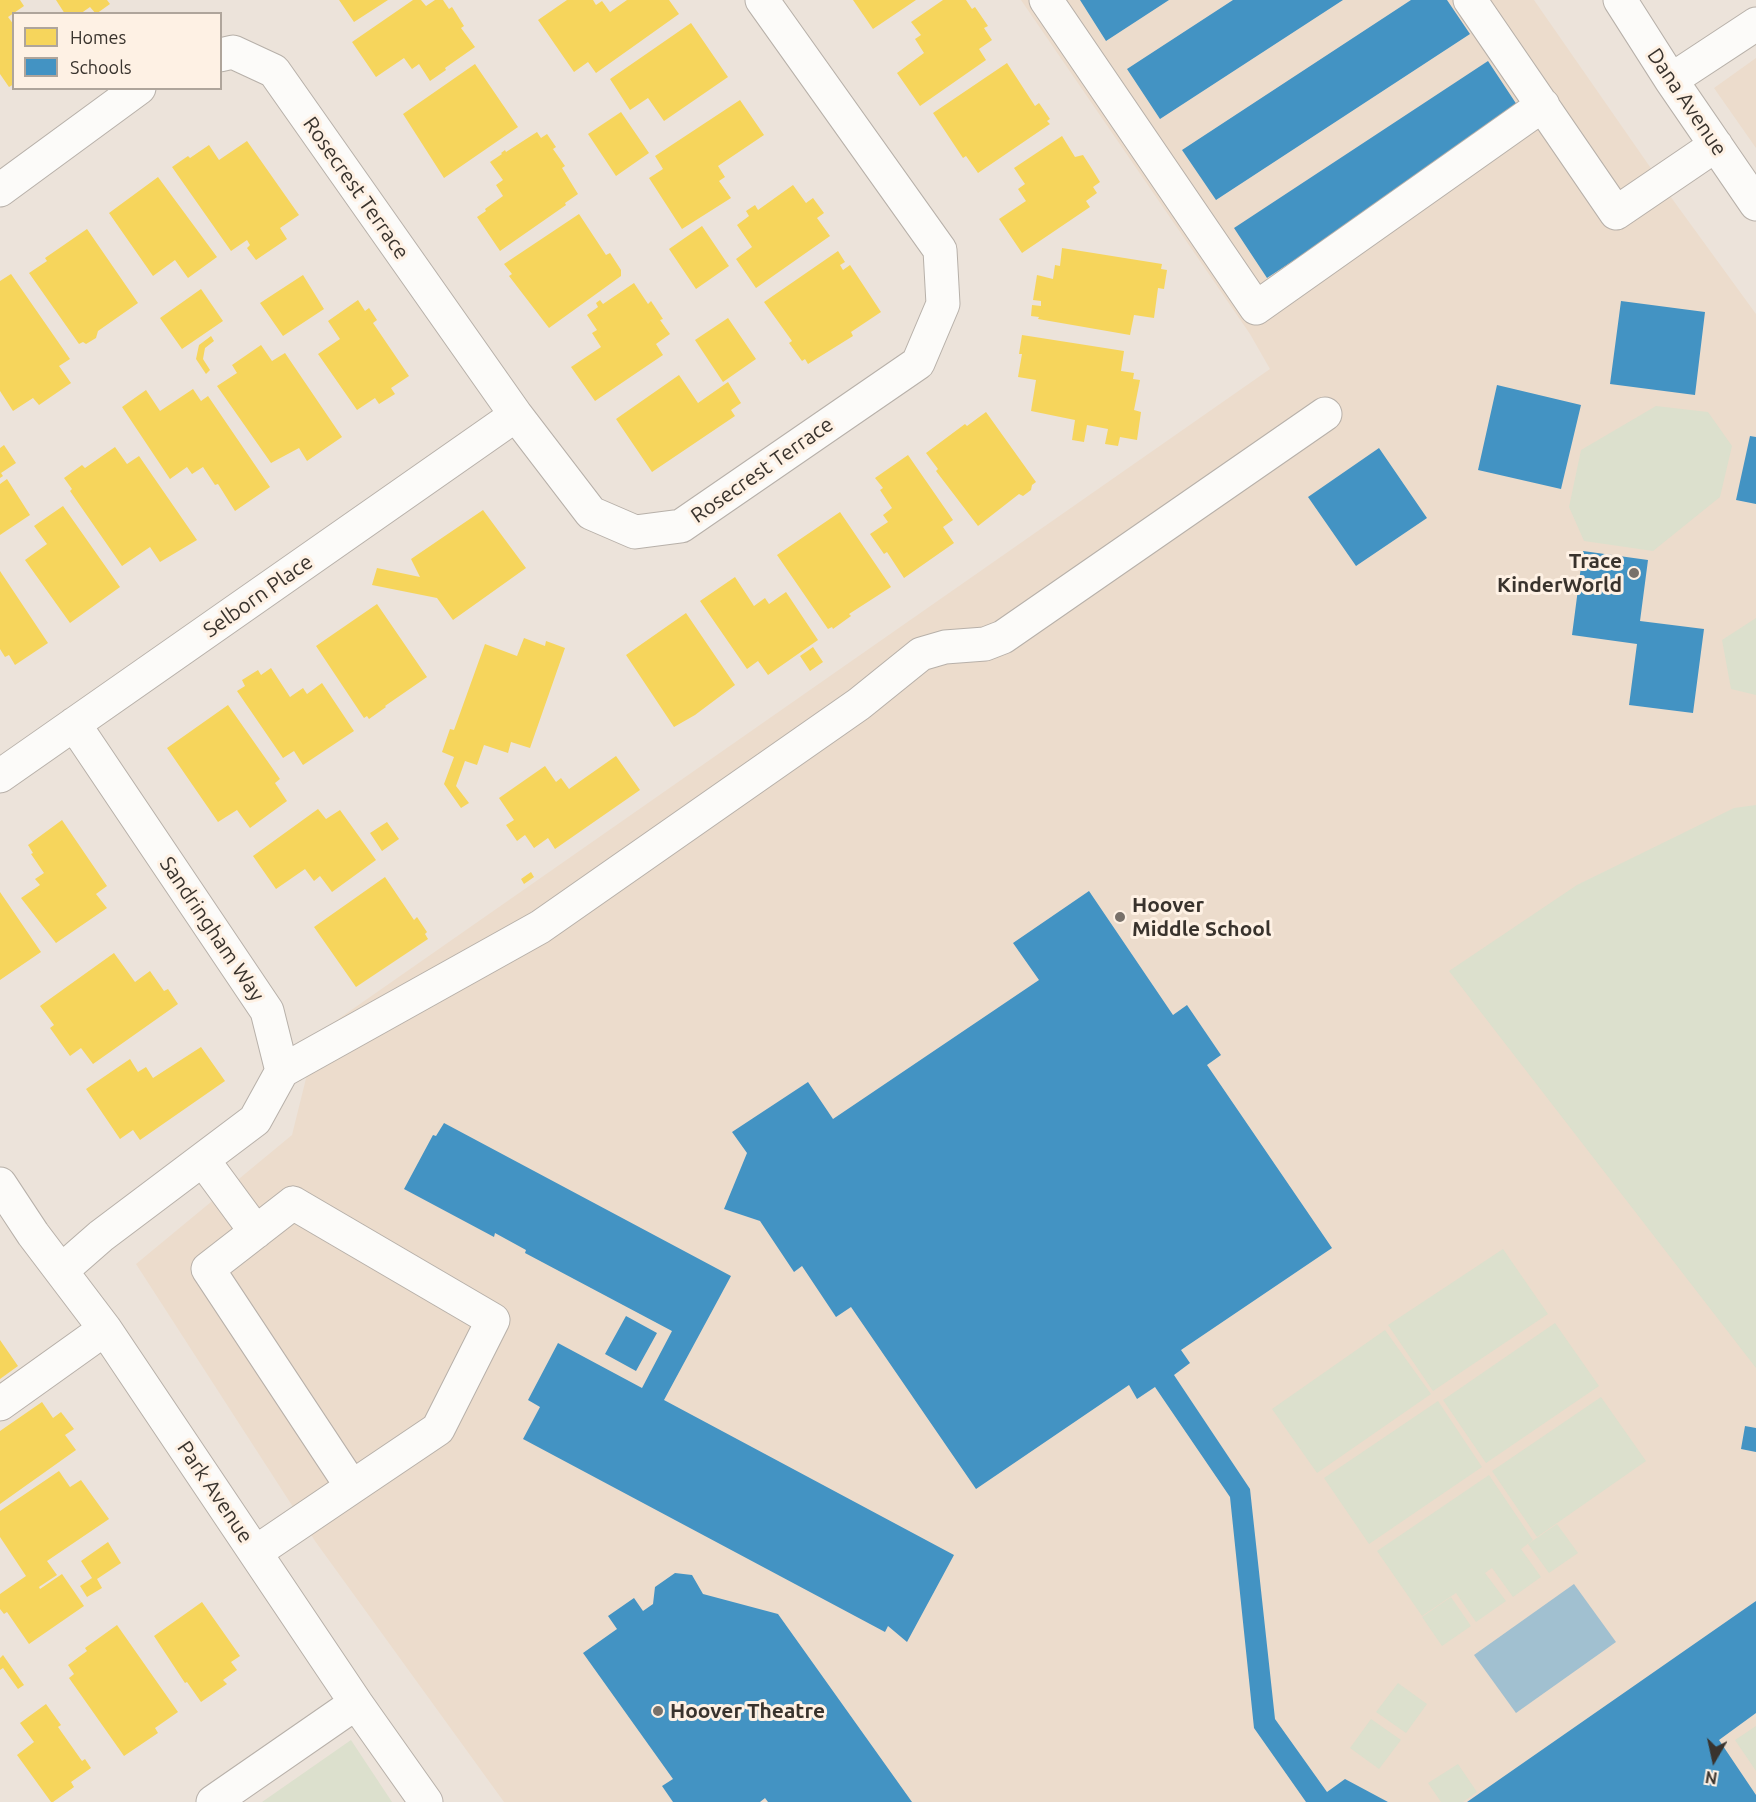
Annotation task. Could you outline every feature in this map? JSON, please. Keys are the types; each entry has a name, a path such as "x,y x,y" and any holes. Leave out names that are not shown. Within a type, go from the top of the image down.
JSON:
{"street":[{"name":"Rosecrest Terrace","path":"222,55 233,52 274,71 516,416 591,513 635,532 681,526 918,363 944,304 940,250 762,0"},
{"path":"1046,0 1256,308 1543,105"},
{"path":"1470,0 1616,213 1716,146"},
{"name":"Dana Avenue","path":"1620,0 1671,80 1756,204"},
{"path":"1671,80 1756,24"},
{"path":"0,190 137,90"},
{"path":"61,1271 101,1236 255,1120 282,1071 540,927 860,704 921,654 945,646 985,644 1003,637 1325,414"},
{"name":"Selborn Place","path":"0,776 516,416"},
{"name":"Sandringham Way","path":"74,724 267,1011 282,1071"},
{"path":"203,1160 256,1232"},
{"name":"Park Avenue","path":"0,1184 105,1329 356,1703 426,1802"},
{"path":"256,1552 438,1429 493,1320 293,1203 208,1269 352,1487"},
{"path":"0,1404 105,1329"},
{"path":"213,1802 356,1703"}],"shaded area":[{"name":"Hoover Middle School","path":"1021,0 1534,0 1673,200 1756,314 1756,1802 504,1802 315,1541 136,1264 292,1135 317,1034 1270,369 1250,334"},
{"path":"1756,58 1756,148 1714,88"}],"green space":[{"path":"1656,406 1708,412 1732,446 1720,497 1653,551 1584,541 1569,507 1581,450"},
{"path":"1756,618 1756,695 1731,689 1722,640"},
{"path":"1756,805 1756,1368 1449,971 1577,885 1734,808"},
{"path":"1503,1249 1548,1314 1433,1391 1388,1325"},
{"path":"1555,1323 1599,1386 1486,1463 1443,1400"},
{"path":"1385,1330 1431,1394 1317,1473 1272,1409"},
{"path":"1601,1397 1646,1461 1537,1537 1492,1471"},
{"path":"1438,1401 1482,1467 1369,1544 1324,1478"},
{"path":"1489,1475 1533,1540 1521,1549 1541,1577 1513,1597 1492,1568 1485,1573 1506,1601 1476,1622 1456,1593 1422,1616 1377,1551"},
{"path":"1557,1524 1578,1553 1549,1573 1528,1544"},
{"path":"1451,1597 1471,1626 1442,1646 1422,1617"},
{"path":"1398,1683 1427,1704 1406,1733 1376,1712"},
{"path":"1371,1719 1401,1740 1379,1769 1350,1748"},
{"path":"1756,1726 1756,1771 1735,1740"},
{"path":"351,1740 392,1802 262,1802"},
{"path":"1458,1764 1477,1792 1463,1802 1441,1802 1428,1783"}],"water":[{"path":"1574,1584 1616,1642 1516,1713 1474,1655"}],"building: Homes":[{"path":"0,0 20,0 24,6 12,12 8,17 12,22 12,85 9,87 0,74"},
{"path":"56,0 107,0 110,4 99,12 94,12 90,7 83,12 64,12"},
{"path":"339,0 388,0 354,22"},
{"path":"413,0 421,0 426,6 435,0 443,0 449,9 452,7 464,26 461,28 475,47 430,81 419,64 412,69 404,58 376,77 352,42"},
{"path":"567,0 593,0 596,5 602,1 610,12 627,0 669,0 679,14 596,73 588,62 574,72 538,20"},
{"path":"853,0 916,0 873,29"},
{"path":"943,0 966,0 972,9 975,7 988,26 984,28 992,40 979,49 986,60 920,106 897,73 924,53 915,39 921,35 911,22"},
{"path":"691,23 728,77 664,121 648,98 630,110 610,79"},
{"path":"1007,63 1035,106 1039,103 1050,119 1047,121 1050,124 978,173 966,156 963,158 933,113"},
{"path":"475,64 518,127 444,178 403,114"},
{"path":"740,100 764,135 718,166 725,177 719,181 731,198 682,229 649,178 663,169 655,156"},
{"path":"621,112 649,153 616,176 588,134"},
{"path":"537,132 541,138 547,134 556,147 553,149 565,166 562,168 578,194 565,203 566,205 500,251 477,217 503,196 496,185 503,180 490,162 505,150 506,152"},
{"path":"1062,136 1075,157 1083,155 1100,182 1093,187 1097,193 1086,201 1090,207 1022,253 999,219 1026,201 1018,189 1025,184 1014,168"},
{"path":"247,141 299,215 280,228 287,239 256,260 247,248 250,245 247,240 231,251 172,167 209,145 219,160"},
{"path":"158,177 217,257 188,278 175,260 153,276 109,213"},
{"path":"793,185 806,203 813,198 824,213 817,218 830,236 756,288 736,259 752,247 737,225 749,216 746,211 755,205 758,210"},
{"path":"579,214 606,255 610,253 621,270 621,276 549,328 509,276 512,274 504,264"},
{"path":"702,226 729,266 696,289 669,249"},
{"path":"87,229 138,303 98,331 96,338 86,344 83,342 79,344 29,273 47,261 45,258"},
{"path":"1062,248 1162,264 1161,269 1167,270 1164,289 1158,288 1154,318 1134,315 1130,335 1031,316 1032,305 1041,306 1041,301 1033,300 1037,275 1053,279 1055,265 1060,266"},
{"path":"838,251 845,262 840,265 843,270 850,265 881,312 851,332 853,336 808,364 805,359 802,361 789,343 792,341 764,302"},
{"path":"11,274 70,359 59,366 71,383 39,405 33,398 13,411 0,391 0,281"},
{"path":"303,275 324,309 283,336 260,303"},
{"path":"634,283 648,304 651,301 670,334 656,344 663,355 595,401 571,367 601,347 592,333 597,330 587,315 598,307 596,303 600,300 603,304"},
{"path":"201,289 223,321 182,349 160,318"},
{"path":"358,300 365,311 369,308 377,320 373,323 409,376 391,388 395,394 379,404 375,398 357,410 318,354 340,339 328,321"},
{"path":"728,318 756,359 723,382 695,340"},
{"path":"1022,335 1124,351 1121,371 1134,373 1133,379 1140,380 1134,410 1141,412 1137,440 1120,437 1118,446 1105,444 1108,429 1087,425 1084,442 1072,440 1075,420 1031,411 1036,380 1018,377 1022,354 1019,354"},
{"path":"211,336 214,341 205,348 203,359 210,370 206,374 196,359 199,345"},
{"path":"261,345 272,361 285,353 342,437 307,461 299,448 271,463 217,386 237,373 232,365"},
{"path":"679,375 698,403 728,382 741,403 731,410 735,416 652,472 616,419"},
{"path":"193,389 201,401 208,396 270,487 235,511 218,484 215,485 203,467 192,474 187,467 170,479 122,407 146,390 160,411"},
{"path":"986,412 1036,482 1032,485 1031,490 1023,496 1019,494 978,526 936,471 938,469 926,453 965,424 967,426"},
{"path":"4,445 16,463 1,473 3,476 0,478 0,448"},
{"path":"115,447 127,464 139,456 197,540 160,562 150,547 122,566 70,491 72,489 64,478 82,465 85,468"},
{"path":"908,455 953,520 943,527 954,543 904,578 887,552 884,554 870,534 888,522 883,515 892,508 880,490 883,488 875,478"},
{"path":"7,479 30,515 0,535 0,484"},
{"path":"63,506 120,587 70,623 25,560 47,544 34,526"},
{"path":"483,510 526,568 453,620 437,598 372,585 377,568 420,577 411,559"},
{"path":"840,512 891,587 849,614 851,616 833,629 832,627 828,629 777,555"},
{"path":"0,571 48,643 15,665 9,655 5,657 0,649"},
{"path":"735,577 754,606 765,598 769,604 786,592 818,640 768,675 758,661 747,669 700,601"},
{"path":"377,604 427,677 369,719 367,716 364,718 316,646"},
{"path":"686,613 735,685 695,715 674,727 626,655"},
{"path":"524,638 545,646 546,641 565,648 530,748 511,742 508,753 484,745 477,765 465,761 456,786 469,803 461,808 444,784 454,757 442,752 450,729 454,730 485,644 517,656"},
{"path":"813,647 823,662 810,671 800,656"},
{"path":"271,668 290,697 303,688 307,694 322,683 354,731 303,765 294,751 283,758 237,691 245,686 242,680 258,670 261,675"},
{"path":"228,705 280,779 275,783 287,801 250,828 237,810 218,822 167,748"},
{"path":"616,756 640,790 555,849 548,838 534,848 525,835 517,841 506,825 514,820 499,798 545,766 556,782 561,778 569,789"},
{"path":"318,809 326,819 340,810 376,860 332,892 320,876 314,881 305,869 276,889 253,856"},
{"path":"62,820 107,886 96,894 107,908 56,943 21,898 40,885 35,879 44,873 31,854 33,853 28,845"},
{"path":"387,822 399,839 382,851 370,833"},
{"path":"531,872 534,877 524,884 521,879"},
{"path":"385,877 414,920 417,917 427,932 425,934 428,939 356,987 314,927"},
{"path":"0,892 41,952 0,980"},
{"path":"114,953 135,982 150,971 164,991 168,989 178,1004 93,1064 81,1048 70,1056 50,1028 54,1025 40,1006"},
{"path":"201,1047 225,1081 140,1140 133,1130 120,1139 86,1089 130,1059 138,1072 146,1067 153,1078"},
{"path":"0,1340 18,1366 0,1379"},
{"path":"42,1402 53,1418 61,1412 74,1429 65,1435 76,1450 0,1504 0,1431"},
{"path":"59,1471 70,1487 81,1480 109,1519 47,1561 57,1575 39,1587 40,1589 62,1574 84,1606 29,1644 7,1612 4,1614 0,1609 0,1594 26,1576 0,1537 0,1511"},
{"path":"108,1542 121,1563 97,1579 102,1588 87,1597 80,1586 92,1578 81,1561"},
{"path":"202,1602 240,1656 231,1662 237,1670 223,1680 227,1684 201,1702 187,1682 185,1683 154,1636"},
{"path":"117,1625 178,1712 155,1728 158,1733 124,1756 69,1678 74,1674 68,1665 87,1651 85,1648"},
{"path":"3,1655 24,1685 18,1689 3,1668 0,1670 0,1658"},
{"path":"46,1704 61,1725 58,1727 82,1761 85,1759 91,1768 71,1782 74,1787 53,1802 17,1755 34,1742 20,1723"}],"building: Schools":[{"path":"1080,0 1169,0 1106,41"},
{"path":"1233,0 1343,0 1160,119 1127,69"},
{"path":"1411,0 1447,0 1470,34 1216,200 1182,150"},
{"path":"1488,61 1521,111 1267,278 1234,228"},
{"path":"1621,301 1705,312 1695,395 1610,384"},
{"path":"1497,385 1581,405 1561,489 1478,470"},
{"path":"1750,436 1756,437 1756,504 1736,500"},
{"path":"1379,448 1427,518 1356,566 1308,497"},
{"path":"1583,551 1648,560 1640,621 1704,629 1693,713 1629,705 1637,644 1572,635"},
{"path":"1089,891 1173,1015 1187,1005 1221,1055 1207,1065 1332,1248 1181,1350 1190,1363 1174,1375 1250,1489 1275,1719 1327,1792 1345,1779 1388,1802 1306,1802 1254,1728 1230,1497 1155,1387 1137,1399 1129,1385 976,1489 851,1307 836,1317 802,1266 794,1272 760,1221 724,1209 747,1153 732,1132 808,1082 833,1119 1039,980 1013,943"},
{"path":"444,1123 731,1276 664,1400 954,1555 907,1642 888,1626 885,1632 523,1439 540,1407 528,1400 558,1343 642,1388 672,1331 525,1253 526,1250 495,1233 494,1237 404,1189 433,1135 436,1136"},
{"path":"626,1316 657,1333 636,1371 605,1354"},
{"path":"1745,1426 1756,1428 1756,1452 1741,1449"},
{"path":"675,1573 692,1575 703,1594 778,1614 912,1802 768,1802 765,1798 760,1802 673,1802 662,1786 673,1779 583,1653 617,1629 608,1616 634,1598 643,1611 653,1604 655,1587"},
{"path":"1756,1601 1756,1713 1719,1740 1756,1795 1756,1802 1467,1802"}],"place":[{"name":"Trace KinderWorld","path":"1634,573"},
{"name":"Hoover Middle School","path":"1120,917"},
{"name":"Hoover Theatre","path":"658,1711"}]}
